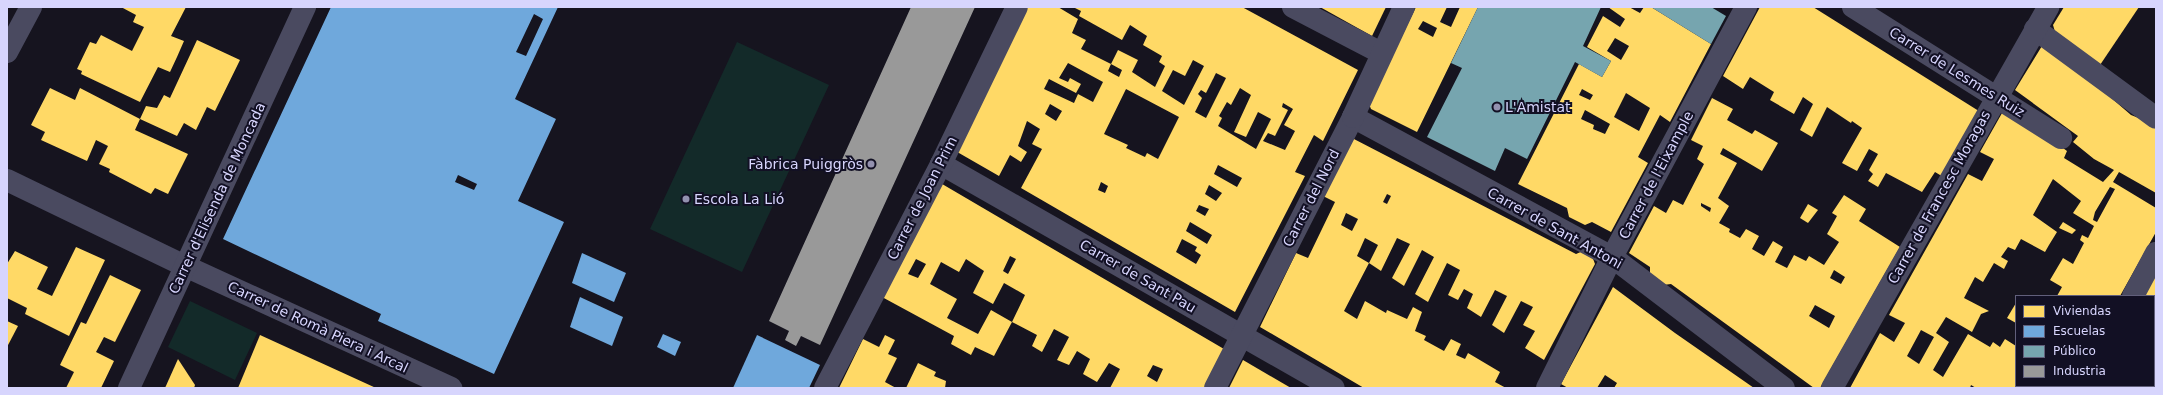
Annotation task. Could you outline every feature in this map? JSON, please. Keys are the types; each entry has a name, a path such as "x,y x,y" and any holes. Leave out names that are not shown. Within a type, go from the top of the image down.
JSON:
{"street":[{"path":"7,52 31,7"},
{"name":"Carrer d'Elisenda de Moncada","path":"129,388 305,7"},
{"name":"Carrer de Joan Prim","path":"825,388 941,164 1017,7"},
{"path":"1293,7 1381,53"},
{"name":"Carrer del Nord","path":"1215,388 1353,117 1381,53 1404,7"},
{"name":"Carrer de l'Eixample","path":"1547,388 1612,257 1746,7"},
{"name":"Carrer de Lesmes Ruiz","path":"1853,7 1996,96 2060,138"},
{"name":"Carrer de Francesc Moragas","path":"1832,388 1996,96 2048,7"},
{"path":"2035,29 2156,118"},
{"name":"Carrer de Sant Antoni","path":"1353,117 1612,257 1784,388"},
{"name":"Carrer de Sant Pau","path":"941,164 1334,388"},
{"name":"Carrer de Romà Piera i Arcal","path":"7,180 185,266 451,388"},
{"path":"2134,295 2156,253"}],"green space":[{"path":"737,42 829,85 742,272 650,229"},
{"path":"190,301 257,333 235,380 168,347"}],"building: Viviendas":[{"path":"121,7 186,7 171,36 184,41 170,72 158,67 140,102 81,74 82,71 77,69 90,42 96,44 101,35 132,51 144,27 133,22 136,15"},
{"path":"1024,7 1058,7 1078,19 1072,33 1086,40 1081,49 1111,64 1118,50 1138,60 1132,72 1155,87 1165,66 1159,62 1162,56 1143,45 1147,36 1130,25 1122,40 1079,16 1081,11 1073,7 1242,7 1358,70 1323,141 1314,135 1295,172 1305,176 1235,312 1021,188 1042,149 1032,144 1040,129 1027,121 1018,146 1027,152 1021,162 1010,155 999,176 952,149","holes":["1193,60 1204,66 1184,105 1162,91 1173,70 1185,76","1068,63 1103,82 1093,102 1078,94 1074,103 1044,89 1049,79 1076,93 1081,84 1070,78 1068,82 1059,78","1111,64 1122,70 1119,77 1108,71","1216,73 1226,78 1206,118 1195,112 1202,98 1198,94 1201,90 1206,93","1240,88 1251,95 1234,132 1246,137 1258,112 1271,119 1256,149 1218,126 1222,118 1219,116 1227,102 1231,105","1126,89 1179,117 1158,159 1147,153 1145,157 1126,148 1128,145 1104,134","1283,103 1293,109 1284,125 1295,131 1285,150 1263,141 1268,133 1275,136 1288,110 1282,107","1050,104 1062,111 1056,121 1045,114","1218,165 1242,178 1237,187 1214,174","1101,182 1108,186 1105,193 1098,190","1209,185 1222,193 1216,201 1205,194","1199,205 1209,209 1205,216 1196,211","1190,222 1212,235 1207,244 1186,231","1182,239 1197,247 1195,251 1201,255 1196,264 1176,252"]},
{"path":"1320,7 1386,7 1372,36"},
{"path":"1416,7 1447,7 1440,22 1451,27 1460,7 1478,7 1417,132 1371,109 1369,104","holes":["1423,21 1437,28 1433,37 1418,29"]},
{"path":"1608,7 1629,7 1640,13 1644,7 1651,7 1711,44 1670,122 1660,115 1638,157 1648,163 1611,232 1592,222 1585,225 1569,217 1567,208 1518,184 1579,64 1602,77 1611,61 1587,47 1603,16 1620,27 1625,19","holes":["1615,38 1629,46 1621,60 1607,51","1582,89 1593,95 1590,100 1579,95","1626,93 1650,108 1639,131 1614,117","1585,110 1610,124 1605,134 1593,129 1594,125 1581,119"]},
{"path":"1760,7 1813,7 1982,113 1945,178 1935,172 1922,192 1886,173 1878,187 1868,181 1873,174 1869,170 1878,154 1869,149 1857,171 1842,163 1862,128 1852,121 1851,123 1827,107 1812,137 1800,130 1813,104 1803,97 1794,114 1770,100 1774,92 1750,77 1743,89 1723,76"},
{"path":"2064,7 2139,7 2100,65 2056,35 2053,25"},
{"path":"197,40 240,60 215,111 207,107 196,130 184,123 177,136 140,119 146,106 157,108 164,95 170,98"},
{"path":"2045,41 2131,115 2156,125 2156,193 2119,172 2113,182 2156,208 2156,232 2121,295 2058,295 2062,287 2050,280 2063,258 2073,264 2084,243 2080,240 2082,235 2088,238 2094,226 2073,213 2081,201 2053,179 2033,215 2057,232 2045,252 2021,239 2015,250 2008,247 2001,257 2008,261 2004,269 1994,263 1983,282 1975,277 1964,298 1989,311 1981,314 1972,332 1946,317 1936,333 1949,342 1933,370 1943,377 1968,334 1990,347 1993,342 2000,347 2005,339 2015,345 2015,387 2067,387 1976,388 1971,385 1970,388 1850,388 1880,333 1894,342 1905,323 1889,315 1968,174 1982,181 1994,159 1980,152 2006,106 2067,151 2064,158 2103,182 2114,170 2094,159 2073,142 2078,136 2015,90","holes":["2110,187 2115,189 2097,222 2093,220 2095,212","1921,330 1934,337 1919,364 1907,356"]},
{"path":"50,88 75,100 80,88 140,119 135,130 188,154 168,194 155,188 151,194 109,172 110,169 99,164 108,146 96,140 87,161 41,140 45,132 31,125"},
{"path":"1712,98 1733,109 1727,120 1752,134 1755,130 1778,143 1762,171 1723,148 1720,154 1737,163 1718,198 1729,206 1719,223 1730,229 1729,232 1740,238 1746,229 1759,236 1752,249 1764,256 1773,241 1783,247 1775,262 1787,268 1794,255 1806,261 1809,256 1824,265 1839,242 1827,234 1837,216 1832,213 1844,195 1866,209 1859,221 1900,247 1820,388 1814,388 1671,284 1663,285 1650,276 1650,267 1629,253 1654,206 1666,213 1673,200 1683,205 1704,164 1697,159 1703,146 1691,140","holes":["1701,203 1711,208 1710,212 1701,206","1834,270 1845,277 1841,284 1830,278","1815,305 1835,316 1829,328 1809,316"]},
{"path":"1352,138 1576,254 1583,251 1592,256 1595,264 1544,360 1525,348 1535,331 1523,325 1533,307 1521,301 1504,333 1492,325 1507,296 1495,290 1481,317 1467,308 1473,294 1464,289 1458,300 1448,295 1460,270 1447,263 1428,302 1415,294 1434,257 1422,250 1404,286 1392,278 1410,244 1397,238 1381,271 1369,263 1344,311 1357,319 1365,301 1386,313 1387,310 1407,319 1413,307 1422,312 1415,331 1426,336 1424,340 1444,351 1451,339 1461,344 1456,355 1465,359 1468,353 1500,372 1495,382 1506,388 1364,388 1260,327 1296,253 1308,258 1335,202 1323,196","holes":["1387,194 1391,196 1387,204 1383,202","1346,213 1358,219 1352,231 1341,225","1365,238 1378,245 1369,263 1357,256"]},
{"path":"937,181 1224,349 1205,388 1110,388 1120,369 1109,363 1097,382 1083,374 1090,359 1077,351 1069,365 1057,360 1069,337 1054,329 1042,352 1032,346 1037,335 1012,322 994,356 975,347 971,355 951,344 954,336 882,297","holes":["1010,256 1016,259 1008,274 1003,271","916,259 926,264 918,278 908,274","966,259 984,271 973,293 993,304 1004,283 1025,295 1012,322 991,310 978,334 947,318 957,299 930,284 941,262 959,272","1153,365 1163,369 1157,382 1147,376"]},
{"path":"1808,204 1818,210 1808,223 1800,218"},
{"path":"2063,222 2076,230 2072,234 2059,228"},
{"path":"76,247 105,260 69,336 25,314 27,308 7,298 7,264 15,251 48,267 37,289 52,296"},
{"path":"2156,265 2155,337 2155,295 2145,295"},
{"path":"110,275 141,290 115,342 104,337 96,352 114,361 101,388 66,388 74,372 60,365 81,322 86,324"},
{"path":"1613,287 1675,333 1754,388 1614,388 1617,383 1605,375 1597,388 1568,388 1561,384"},
{"path":"2015,305 2015,322 2007,318"},
{"path":"7,321 18,326 7,347"},
{"path":"260,335 376,388 238,388"},
{"path":"885,335 895,340 888,354 897,358 885,382 896,388 839,388 863,339 879,347"},
{"path":"178,359 195,385 194,388 165,388"},
{"path":"1243,360 1291,388 1229,388"},
{"path":"918,363 936,372 934,376 946,381 945,388 906,388"},
{"path":"2155,366 2156,388 2134,387 2155,387"}],"building: Escuelas":[{"path":"331,7 558,7 515,99 556,119 518,201 564,222 494,374 378,321 381,314 223,239","holes":["534,14 543,19 526,56 516,52","458,175 477,184 474,190 455,182"]},
{"path":"582,253 626,273 614,302 572,283"},
{"path":"580,297 623,317 612,346 570,327"},
{"path":"663,334 681,342 675,356 657,347"},
{"path":"757,335 820,365 809,388 733,388"}],"building: Público":[{"name":"L'Amistat","path":"1478,7 1601,7 1583,46 1611,61 1602,77 1575,62 1527,159 1505,148 1495,171 1427,137 1462,68 1451,63"},
{"path":"1651,7 1711,7 1726,16 1711,44"}],"building: Industria":[{"name":"Fàbrica Puiggròs","path":"911,7 975,7 820,345 801,336 796,346 785,340 789,331 769,321"}],"place":[{"name":"L'Amistat","path":"1497,107"},
{"name":"Fàbrica Puiggròs","path":"871,164"},
{"name":"Escola La Lió","path":"686,199"}]}
